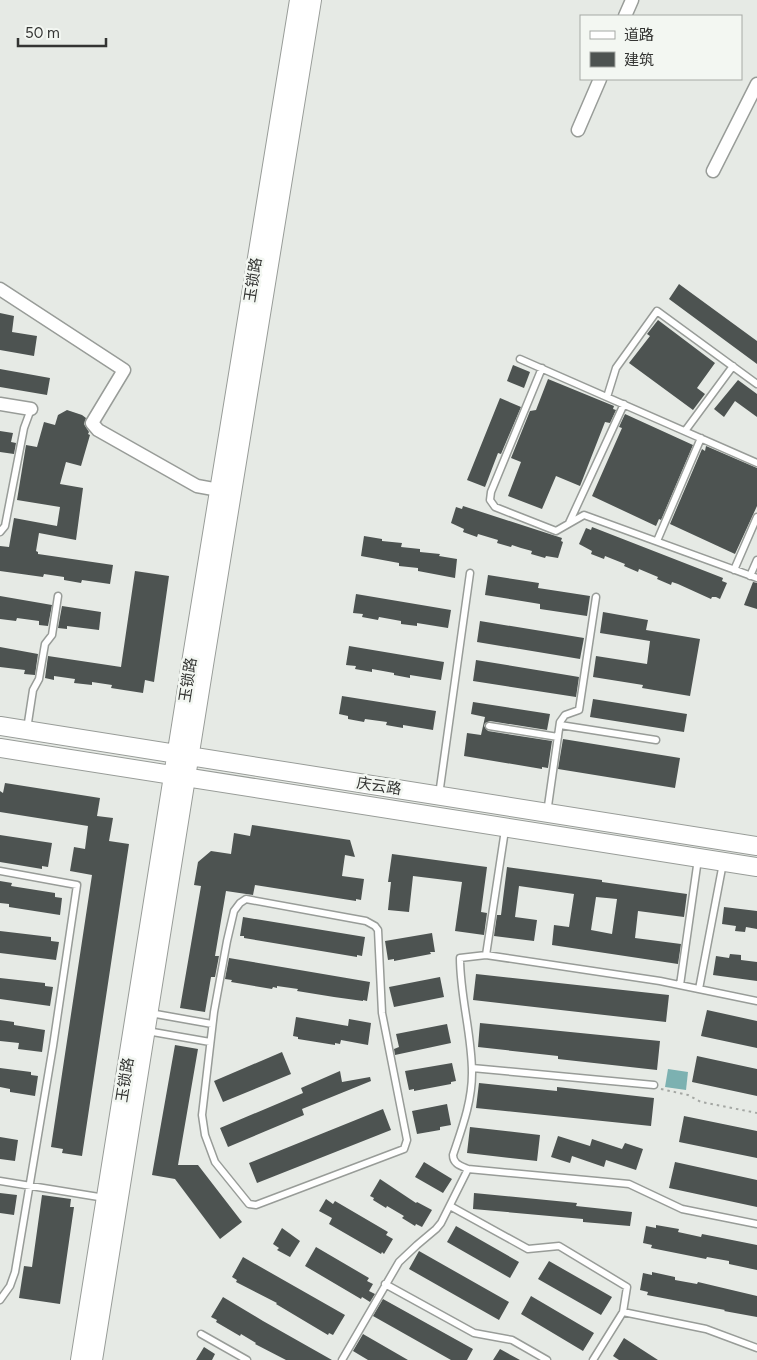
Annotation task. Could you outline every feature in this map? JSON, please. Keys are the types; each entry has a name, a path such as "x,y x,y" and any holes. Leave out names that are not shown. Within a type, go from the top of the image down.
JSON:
{"street":[{"name":"玉锁路","path":"183,755 219,490 299,0"},
{"name":"玉锁路","path":"80,1360 106,1198 312,0"},
{"path":"625,15 632,0"},
{"path":"578,130 600,80"},
{"path":"713,171 757,84"},
{"path":"0,289 124,370 92,423 98,430 197,486 219,490"},
{"path":"0,404 31,409"},
{"name":"庆云路","path":"0,726 757,846"},
{"name":"庆云路","path":"0,748 757,867"},
{"name":"玉锁路","path":"94,1360 146,1031 179,776"}],"lane":[{"path":"607,397 616,368 657,311 757,384"},
{"path":"520,358 757,463"},
{"path":"685,431 733,366"},
{"path":"542,368 490,492 490,500 495,507 556,531 584,514 757,578"},
{"path":"569,523 624,404"},
{"path":"0,532 5,526 24,428 31,409"},
{"path":"657,542 701,438"},
{"path":"734,570 757,517"},
{"path":"750,576 757,560"},
{"path":"439,796 470,574"},
{"path":"27,731 33,690 39,679 45,644 52,635 58,596"},
{"path":"547,813 560,722 566,715 579,710 596,597"},
{"path":"560,725 656,740"},
{"path":"488,726 558,737"},
{"path":"486,955 505,827"},
{"path":"680,985 698,858"},
{"path":"698,989 723,862"},
{"path":"0,871 77,885 53,1046 15,1272 10,1286 0,1300"},
{"path":"246,899 370,922 378,930 382,1014 407,1140 404,1149 256,1205 249,1204 215,1162 205,1135 202,1106 212,1024 234,911 246,899"},
{"path":"757,1001 680,985 486,955 460,958 460,974 472,1068 471,1091 467,1112 452,1155 456,1164 468,1169 629,1184 682,1209 757,1224"},
{"path":"148,1013 212,1024"},
{"path":"146,1031 210,1042"},
{"path":"472,1068 654,1085"},
{"path":"342,1360 396,1267 408,1252 436,1229 450,1206 468,1169"},
{"path":"0,1181 106,1198"},
{"path":"450,1206 528,1249 559,1246 627,1287 624,1312 593,1360"},
{"path":"385,1284 474,1333 512,1340 547,1360"},
{"path":"624,1312 706,1330 757,1348"},
{"path":"201,1334 247,1360"}],"path":[{"path":"654,1085 664,1090 688,1095 701,1102 757,1114"}],"water":[{"path":"668,1069 688,1072 686,1090 665,1087"}],"building":[{"path":"679,284 757,341 757,364 669,299"},
{"path":"0,313 14,316 12,332 37,336 34,356 0,350"},
{"path":"658,320 715,363 697,388 705,394 693,410 629,363 650,336 647,334"},
{"path":"513,365 530,372 524,388 507,381"},
{"path":"0,369 50,378 47,395 0,387"},
{"path":"548,379 614,406 613,409 616,410 610,423 605,422 580,486 556,476 542,509 508,496 521,462 511,458 530,411 536,410"},
{"path":"738,380 757,394 757,417 735,401 724,417 714,409"},
{"path":"500,398 521,407 501,454 498,453 485,487 467,480"},
{"path":"67,410 86,418 84,424 90,435 81,466 66,462 60,484 83,488 76,540 39,533 36,551 38,554 113,565 110,584 82,580 81,583 64,580 64,577 44,574 43,577 0,571 0,546 9,547 14,518 57,526 60,507 17,500 26,445 37,447 44,422 55,425 58,415"},
{"path":"625,414 693,445 661,520 659,519 656,526 592,496 622,428 619,427"},
{"path":"0,431 13,433 11,442 16,443 14,454 0,452"},
{"path":"706,446 757,468 757,506 735,554 670,524 702,449 705,451"},
{"path":"463,506 562,538 561,541 563,542 558,558 546,556 545,558 531,554 532,551 497,543 498,540 478,534 477,537 463,532 464,529 451,523 456,507 462,509"},
{"path":"592,527 723,578 722,581 727,583 720,599 712,597 711,599 678,584 672,582 671,585 639,569 638,572 624,566 625,564 605,556 604,559 591,554 592,551 579,544 586,528 591,530"},
{"path":"364,536 382,539 382,541 402,543 401,547 420,549 420,552 440,554 439,556 457,559 455,578 418,571 418,568 399,566 399,563 361,556"},
{"path":"135,571 169,576 154,682 145,680 143,693 111,688 112,685 92,682 92,685 74,683 75,679 54,676 54,680 45,678 48,656 121,667"},
{"path":"488,575 539,583 538,588 590,596 587,616 540,609 540,604 485,595"},
{"path":"753,582 757,583 757,609 744,605"},
{"path":"356,594 451,610 448,628 417,623 417,626 401,624 401,621 379,617 378,620 362,617 363,614 353,613"},
{"path":"0,596 52,605 48,626 39,625 39,621 17,618 16,621 0,619"},
{"path":"62,606 101,612 99,630 67,626 67,629 58,628"},
{"path":"603,612 648,620 646,630 700,639 690,696 642,688 643,685 593,677 596,656 647,664 650,641 600,633"},
{"path":"480,621 584,638 580,659 477,642"},
{"path":"349,646 444,662 441,680 410,675 410,678 372,669 372,672 355,669 356,666 346,665"},
{"path":"0,647 38,654 35,675 24,674 25,670 0,667"},
{"path":"476,660 579,677 576,697 473,681"},
{"path":"342,696 436,711 433,730 403,725 403,728 386,725 387,722 365,719 364,722 348,719 348,716 339,714"},
{"path":"593,699 687,714 684,732 590,717"},
{"path":"473,702 550,714 547,730 490,721 485,723 484,726 488,731 552,741 548,768 542,767 542,769 464,756 467,733 481,735 485,717 471,714"},
{"path":"563,739 680,758 675,788 558,769"},
{"path":"5,783 100,798 97,816 113,818 109,841 129,844 82,1156 62,1153 63,1149 51,1147 92,875 70,871 74,847 85,849 88,826 0,812 0,791 3,793"},
{"path":"252,825 350,840 355,857 345,855 342,876 364,879 361,900 356,899 356,901 255,885 253,895 226,891 215,956 219,956 215,977 211,977 205,1012 180,1008 201,886 194,885 198,862 211,851 231,854 234,833 250,836"},
{"path":"0,835 52,843 48,867 42,866 42,869 0,862"},
{"path":"392,854 487,867 481,912 487,913 484,935 455,931 462,882 413,876 409,912 388,910 391,882 388,882"},
{"path":"507,867 687,894 684,917 638,911 635,938 681,944 678,964 552,945 554,925 569,927 574,894 519,886 515,917 537,920 534,941 494,936 497,915 501,915","holes":["596,897 617,899 612,934 591,930"]},
{"path":"0,881 12,883 11,886 55,893 55,897 62,898 60,915 9,907 9,904 0,903"},
{"path":"724,907 757,911 757,929 746,927 745,932 735,931 736,926 722,924"},
{"path":"243,917 365,937 362,956 357,955 357,957 244,938 244,936 240,936"},
{"path":"0,931 51,937 51,941 59,942 56,960 0,953"},
{"path":"432,933 435,952 394,961 394,959 388,960 385,941"},
{"path":"730,954 741,955 741,960 757,962 757,981 713,975 716,956 729,958"},
{"path":"229,958 370,982 367,1001 297,991 298,989 277,986 277,988 273,987 272,989 231,982 232,980 225,979"},
{"path":"476,974 669,995 666,1022 473,1000"},
{"path":"440,977 444,997 394,1007 389,987"},
{"path":"0,978 45,983 45,986 53,987 50,1006 0,999"},
{"path":"707,1010 757,1021 757,1048 701,1036"},
{"path":"296,1017 348,1026 349,1019 371,1023 368,1045 341,1040 340,1044 335,1043 335,1045 298,1039 298,1037 293,1036"},
{"path":"0,1020 14,1022 14,1025 45,1030 42,1052 18,1049 19,1043 0,1041"},
{"path":"480,1023 660,1041 657,1070 558,1059 558,1056 478,1047"},
{"path":"447,1024 451,1043 395,1055 394,1049 399,1047 396,1034"},
{"path":"175,1045 198,1049 178,1165 198,1165 242,1222 220,1239 175,1179 152,1175"},
{"path":"282,1052 291,1074 223,1102 214,1081"},
{"path":"697,1056 757,1069 757,1096 692,1082"},
{"path":"452,1063 456,1081 451,1082 451,1084 414,1091 414,1089 409,1090 405,1071"},
{"path":"0,1068 31,1072 31,1075 38,1076 35,1096 10,1092 10,1089 0,1087"},
{"path":"340,1071 342,1082 370,1077 371,1081 302,1109 304,1115 228,1147 220,1128 303,1093 301,1088"},
{"path":"479,1083 557,1091 557,1087 654,1098 651,1126 476,1108"},
{"path":"447,1104 451,1125 440,1127 440,1130 417,1134 412,1111"},
{"path":"383,1109 391,1130 257,1183 249,1163"},
{"path":"684,1116 757,1131 757,1158 679,1142"},
{"path":"470,1127 540,1135 537,1161 467,1153"},
{"path":"558,1136 590,1146 592,1139 622,1149 625,1143 643,1149 636,1170 606,1160 604,1167 572,1156 570,1163 551,1157"},
{"path":"0,1137 18,1140 15,1161 0,1159"},
{"path":"424,1162 452,1179 443,1193 415,1177"},
{"path":"675,1162 757,1180 757,1207 669,1188"},
{"path":"380,1179 416,1203 432,1210 422,1227 416,1224 415,1226 402,1218 404,1216 373,1200 374,1198 370,1196"},
{"path":"0,1193 17,1195 14,1215 0,1213"},
{"path":"474,1193 577,1203 576,1206 632,1212 630,1226 583,1222 583,1219 473,1209"},
{"path":"42,1195 71,1199 70,1207 74,1207 60,1304 19,1298 24,1266 32,1267"},
{"path":"326,1199 333,1204 335,1201 388,1232 386,1235 393,1239 384,1254 329,1224 332,1218 319,1211"},
{"path":"656,1225 679,1229 678,1232 701,1237 702,1234 757,1245 757,1270 729,1264 729,1261 707,1257 706,1259 651,1248 652,1245 643,1243 646,1226 656,1228"},
{"path":"456,1226 519,1262 510,1278 447,1242"},
{"path":"282,1228 300,1241 290,1257 277,1250 279,1248 273,1244"},
{"path":"316,1247 369,1278 367,1281 373,1284 369,1291 375,1294 370,1302 362,1297 361,1299 305,1266"},
{"path":"419,1251 509,1302 499,1320 409,1269"},
{"path":"243,1257 345,1315 333,1335 329,1333 328,1335 277,1303 236,1282 237,1280 232,1277"},
{"path":"549,1261 612,1297 601,1315 538,1279"},
{"path":"652,1272 675,1277 675,1280 697,1284 698,1282 757,1296 757,1317 647,1295 648,1292 640,1290 643,1273 652,1275"},
{"path":"531,1296 594,1333 583,1351 521,1314"},
{"path":"223,1297 332,1360 286,1360 255,1344 241,1334 240,1336 211,1317"},
{"path":"383,1299 473,1349 467,1360 451,1360 373,1316"},
{"path":"363,1334 408,1360 368,1360 353,1351"},
{"path":"624,1338 658,1360 619,1360 613,1356"},
{"path":"204,1347 215,1354 212,1360 196,1360"},
{"path":"500,1349 520,1360 493,1360"}]}
